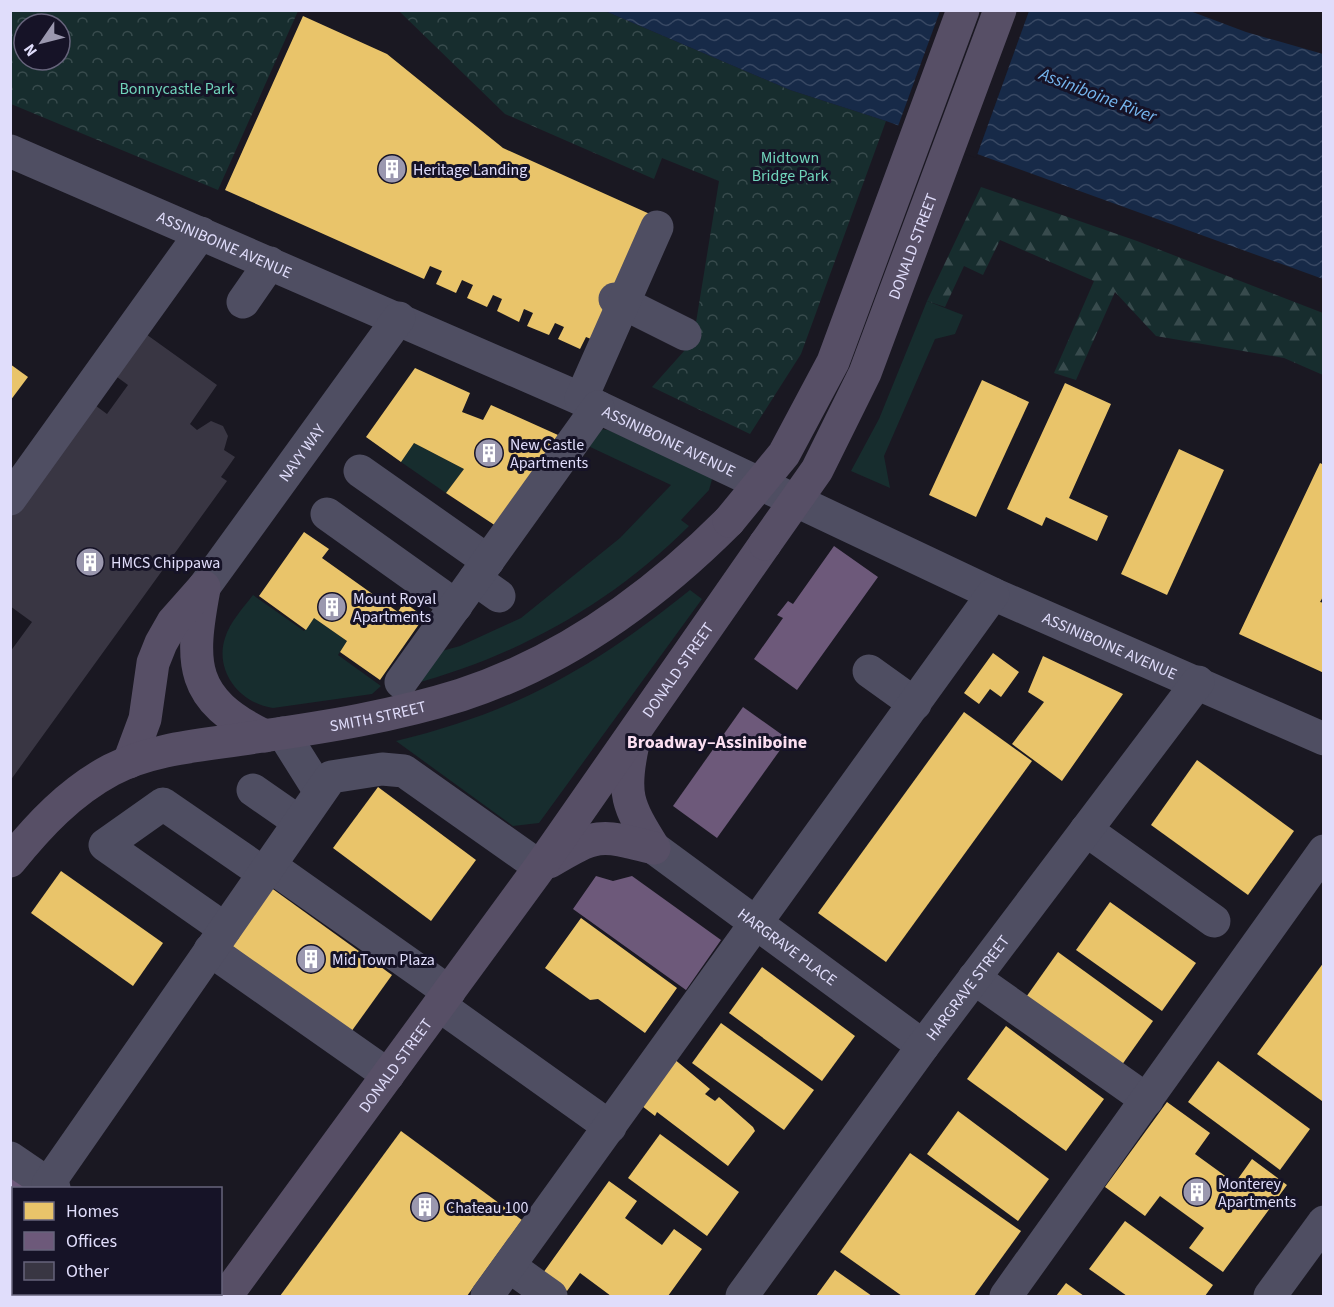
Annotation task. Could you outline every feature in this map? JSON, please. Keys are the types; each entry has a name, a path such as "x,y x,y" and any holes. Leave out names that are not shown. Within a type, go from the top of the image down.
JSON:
{"main road":[{"name":"DONALD STREET","path":"729,521 784,454 833,362 963,10"},
{"name":"DONALD STREET","path":"226,1296 540,867 635,734 817,470 865,373 1000,10"},
{"name":"SMITH STREET","path":"10,861 66,800 90,783 129,762 170,751 375,719 462,695 513,675 599,628 691,559 729,521"},
{"path":"204,587 194,646 206,688 231,717 274,735"},
{"path":"129,762 145,719 153,663 161,643 173,622 204,587"},
{"path":"635,734 626,788 634,816 654,848"},
{"path":"540,867 579,843 592,838 624,840 654,848"}],"street":[{"name":"ASSINIBOINE AVENUE","path":"10,151 399,318 590,403 993,594 1198,682 1323,739"},
{"path":"401,682 456,606 488,578 590,403 619,301 636,262 657,227"},
{"path":"10,499 178,284 201,234"},
{"path":"243,302 270,263"},
{"path":"619,301 685,334"},
{"name":"NAVY WAY","path":"204,587 399,318"},
{"path":"360,471 488,578"},
{"path":"327,514 456,606"},
{"path":"487,1296 993,594"},
{"path":"869,671 915,704"},
{"name":"HARGRAVE STREET","path":"742,1296 923,1046 1198,682"},
{"path":"274,735 320,792"},
{"path":"10,1158 51,1186 331,777 382,769 404,771 540,867"},
{"path":"252,790 299,822"},
{"path":"388,1075 105,845 163,804 266,869 444,998 610,1128"},
{"path":"1086,830 1214,921"},
{"name":"HARGRAVE PLACE","path":"654,848 923,1046"},
{"path":"1006,1296 1323,851"},
{"path":"974,978 1147,1100"},
{"path":"1270,1296 1323,1222"},
{"path":"509,1266 551,1296"}],"green space":[{"name":"Bonnycastle Park","path":"10,11 298,11 218,190 11,104"},
{"name":"Midtown Bridge Park","path":"399,11 605,11 790,90 886,121 801,354 750,434 652,387 693,341 719,181 662,158 654,179 505,114"},
{"path":"981,187 1137,241 1323,313 1323,375 1284,358 1156,336 1115,292 1076,380 1054,373 1094,281 1000,240 983,275 964,266 945,307 927,301"},
{"path":"927,301 963,315 955,334 935,339 884,456 890,488 851,471 879,419"},
{"path":"600,429 608,430 713,476 709,490 681,520 689,526 627,580 560,624 487,659 409,685 431,654 460,646 521,618 620,538 671,485 586,445"},
{"path":"414,443 464,469 446,493 401,462"},
{"path":"690,590 702,599 539,823 513,826 396,741 479,716 552,684 621,642"},
{"path":"253,595 304,631 314,618 347,641 338,655 381,686 372,694 273,708 250,700 233,684 227,674 223,663 223,651 230,626"}],"water":[{"name":"Assiniboine River","path":"605,11 1190,11 1246,32 1323,54 1323,279 886,121 790,90"}],"pier":[{"path":"940,11 1029,11 976,158 897,129"}],"building: Homes":[{"name":"Heritage Landing","path":"303,16 387,54 503,148 652,215 596,341 586,337 580,349 558,339 564,327 555,323 549,335 527,326 533,313 524,309 519,322 497,311 502,299 493,295 487,307 467,298 473,285 462,280 456,293 436,284 442,271 430,266 424,279 225,190"},
{"path":"10,364 28,377 10,401"},
{"name":"New Castle Apartments","path":"415,368 470,393 462,412 483,420 491,405 558,435 496,526 446,493 464,469 414,443 401,462 366,437"},
{"path":"982,380 1029,402 976,517 929,495"},
{"path":"1065,383 1111,404 1069,498 1108,516 1097,541 1046,517 1042,526 1007,509"},
{"path":"1179,449 1224,470 1167,595 1121,574"},
{"path":"1320,463 1324,465 1324,595 1320,602 1324,603 1324,673 1239,634"},
{"name":"Mount Royal Apartments","path":"304,532 329,549 322,558 381,600 398,612 404,602 424,617 380,680 340,652 347,641 314,618 306,630 259,596"},
{"path":"993,653 1019,672 1001,697 990,689 979,704 964,693"},
{"path":"1043,656 1123,694 1062,781 1012,744 1044,702 1028,692"},
{"path":"964,712 1032,761 886,962 818,913"},
{"path":"1197,760 1294,831 1248,895 1151,825"},
{"path":"378,787 476,860 431,921 333,848"},
{"path":"61,871 163,943 133,986 31,913"},
{"name":"Mid Town Plaza","path":"270,887 392,975 351,1032 229,944"},
{"path":"1110,902 1196,963 1162,1011 1076,950"},
{"path":"581,918 677,988 645,1033 598,999 590,1000 545,968"},
{"path":"1058,952 1153,1021 1119,1069 1024,1000"},
{"path":"1324,962 1324,1098 1322,1101 1257,1054"},
{"path":"762,967 855,1036 822,1081 729,1013"},
{"path":"721,1023 814,1090 784,1130 692,1063"},
{"path":"1006,1026 1104,1099 1066,1151 967,1079"},
{"path":"667,1053 710,1089 705,1094 715,1101 719,1097 753,1127 755,1131 728,1166 657,1112 655,1116 633,1099"},
{"path":"1218,1061 1310,1129 1280,1170 1188,1102"},
{"name":"Monterey Apartments","path":"1167,1102 1210,1133 1195,1154 1235,1183 1252,1159 1287,1185 1223,1272 1189,1248 1204,1228 1160,1196 1145,1216 1105,1187"},
{"path":"958,1111 1049,1179 1018,1221 927,1154"},
{"name":"Chateau 100","path":"401,1131 522,1220 467,1296 280,1296"},
{"path":"660,1134 739,1192 707,1236 628,1178"},
{"path":"910,1153 1021,1231 974,1296 902,1296 840,1252"},
{"path":"609,1181 637,1201 625,1218 662,1245 674,1229 702,1249 668,1296 611,1296 580,1273 567,1291 543,1273"},
{"path":"1125,1221 1213,1285 1205,1296 1127,1296 1089,1269"},
{"path":"835,1270 872,1296 816,1296"},
{"path":"12,1276 12,1295 83,1295 10,1296"},
{"path":"1066,1283 1084,1296 1056,1296"}],"building: Offices":[{"path":"834,546 878,577 797,690 754,659 783,618 777,615 788,601 793,604"},
{"path":"743,707 788,739 717,838 673,806"},
{"path":"596,876 613,881 632,876 721,940 686,990 573,909"},
{"path":"10,1172 32,1187 12,1187 12,1272 10,1274"}],"building: Other":[{"name":"HMCS Chippawa","path":"143,332 217,385 190,424 197,430 211,421 223,426 228,436 224,450 235,457 221,477 227,481 10,781 10,652 32,622 10,606 10,517 92,403 107,414 128,385 113,374"}],"place":[{"name":"Heritage Landing","path":"392,169"},
{"name":"New Castle Apartments","path":"489,453"},
{"name":"HMCS Chippawa","path":"90,562"},
{"name":"Mount Royal Apartments","path":"332,607"},
{"name":"Mid Town Plaza","path":"311,959"},
{"name":"Monterey Apartments","path":"1197,1192"},
{"name":"Chateau 100","path":"425,1207"}],"district":[{"name":"Broadway–Assiniboine","path":"717,742"}]}
